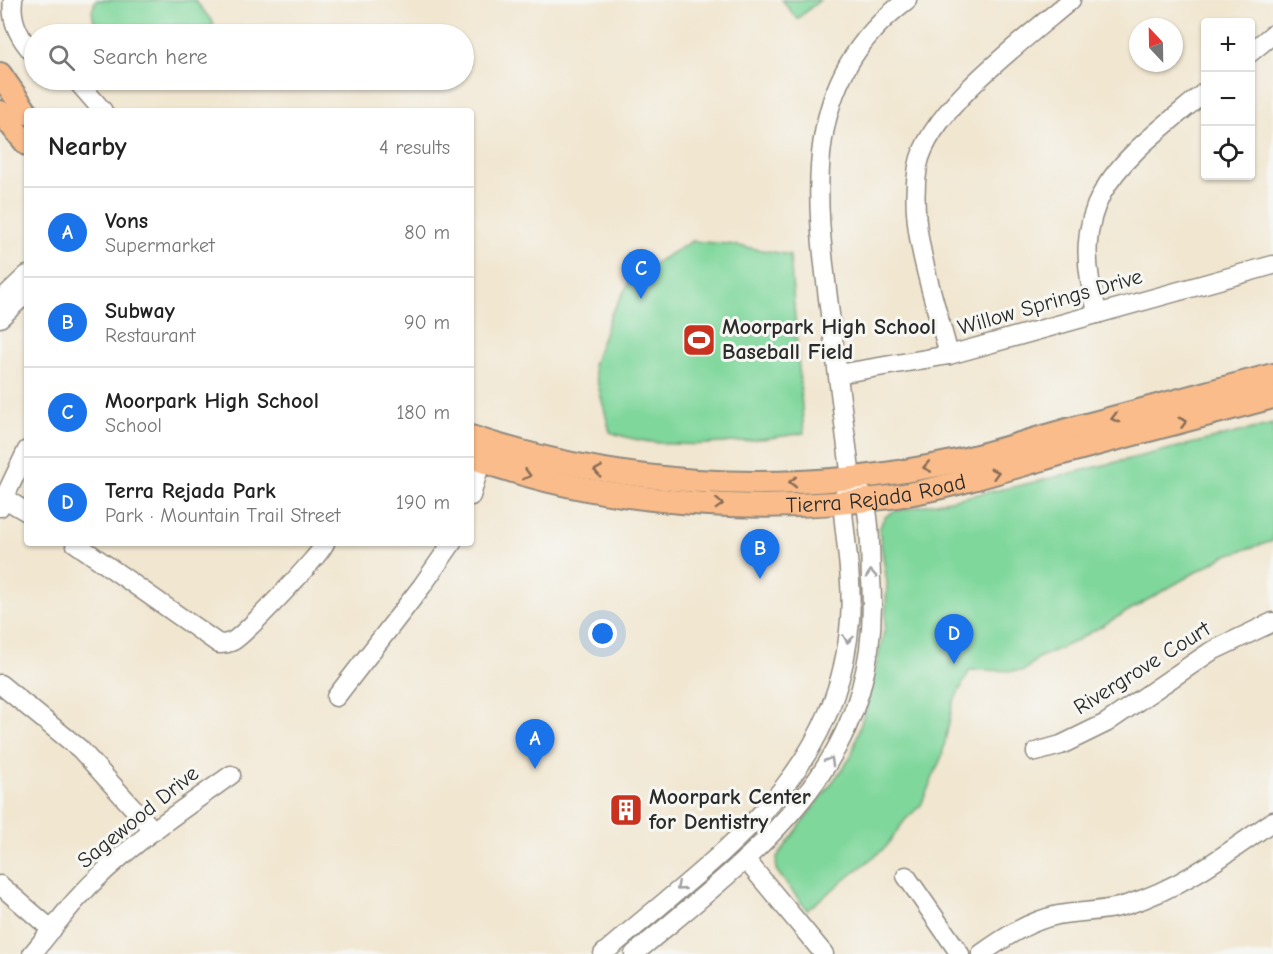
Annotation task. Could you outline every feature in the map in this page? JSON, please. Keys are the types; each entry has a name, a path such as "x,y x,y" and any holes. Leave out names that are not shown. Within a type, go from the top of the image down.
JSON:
{"main road":[{"path":"0,74 24,109"},
{"path":"0,112 24,140"},
{"name":"Tierra Rejada Road","path":"477,449 590,470 673,480 805,482 851,478 946,464 1273,375"},
{"name":"Tierra Rejada Road","path":"477,449 552,482 677,501 719,504 842,501 894,496 973,479 1273,397"}],"street":[{"path":"13,0 12,10 16,27 24,39"},
{"path":"634,954 746,860 778,830 822,774 854,712 861,690 873,622 865,499 851,478 818,221 823,137 828,113 842,75 873,32 907,0"},
{"path":"949,356 918,224 916,186 918,165 930,136 951,108 1071,0"},
{"path":"1255,50 1273,34"},
{"path":"85,90 100,108"},
{"path":"1098,314 1087,253 1089,226 1098,199 1117,172 1142,146 1201,95"},
{"name":"Willow Springs Drive","path":"838,374 949,356 1273,266"},
{"path":"0,301 24,278"},
{"path":"0,318 24,296"},
{"path":"474,472 477,449"},
{"path":"24,456 1,501 24,511"},
{"path":"603,954 774,802 802,763 819,734 833,704 842,676 849,628 851,603 842,501 851,478"},
{"path":"79,546 219,644 238,636 305,569 324,546"},
{"path":"336,697 422,586 450,546"},
{"name":"Rivergrove Court","path":"1036,752 1061,745 1106,723 1210,651 1273,622"},
{"path":"0,684 80,749 154,831"},
{"name":"Sagewood Drive","path":"32,954 100,876 154,831 231,776"},
{"path":"981,954 1008,935 1031,924 1058,916 1128,905 1177,886 1273,821"},
{"path":"746,860 824,954"},
{"path":"906,876 960,954"},
{"path":"0,885 52,930"}],"green space":[{"path":"96,0 195,0 214,24 94,24 92,10"},
{"path":"782,0 820,0 797,19"},
{"name":"Moorpark High School Baseball Field","path":"692,241 728,244 790,255 804,433 756,440 681,444 633,439 610,432 593,365 611,314 633,276"},
{"path":"1273,424 1273,541 1224,556 1074,642 1038,658 1024,671 970,670 953,703 942,756 921,805 905,820 886,847 807,910 776,870 777,857 851,757 868,700 885,627 887,583 879,530 884,518 892,512 1022,485"}],"place":[{"name":"Moorpark High School","path":"641,299"},
{"name":"Moorpark High School Baseball Field","path":"699,340"},
{"name":"Subway","path":"760,579"},
{"name":"Terra Rejada Park","path":"954,664"},
{"name":"Vons","path":"535,769"},
{"name":"Moorpark Center for Dentistry","path":"626,810"}]}
